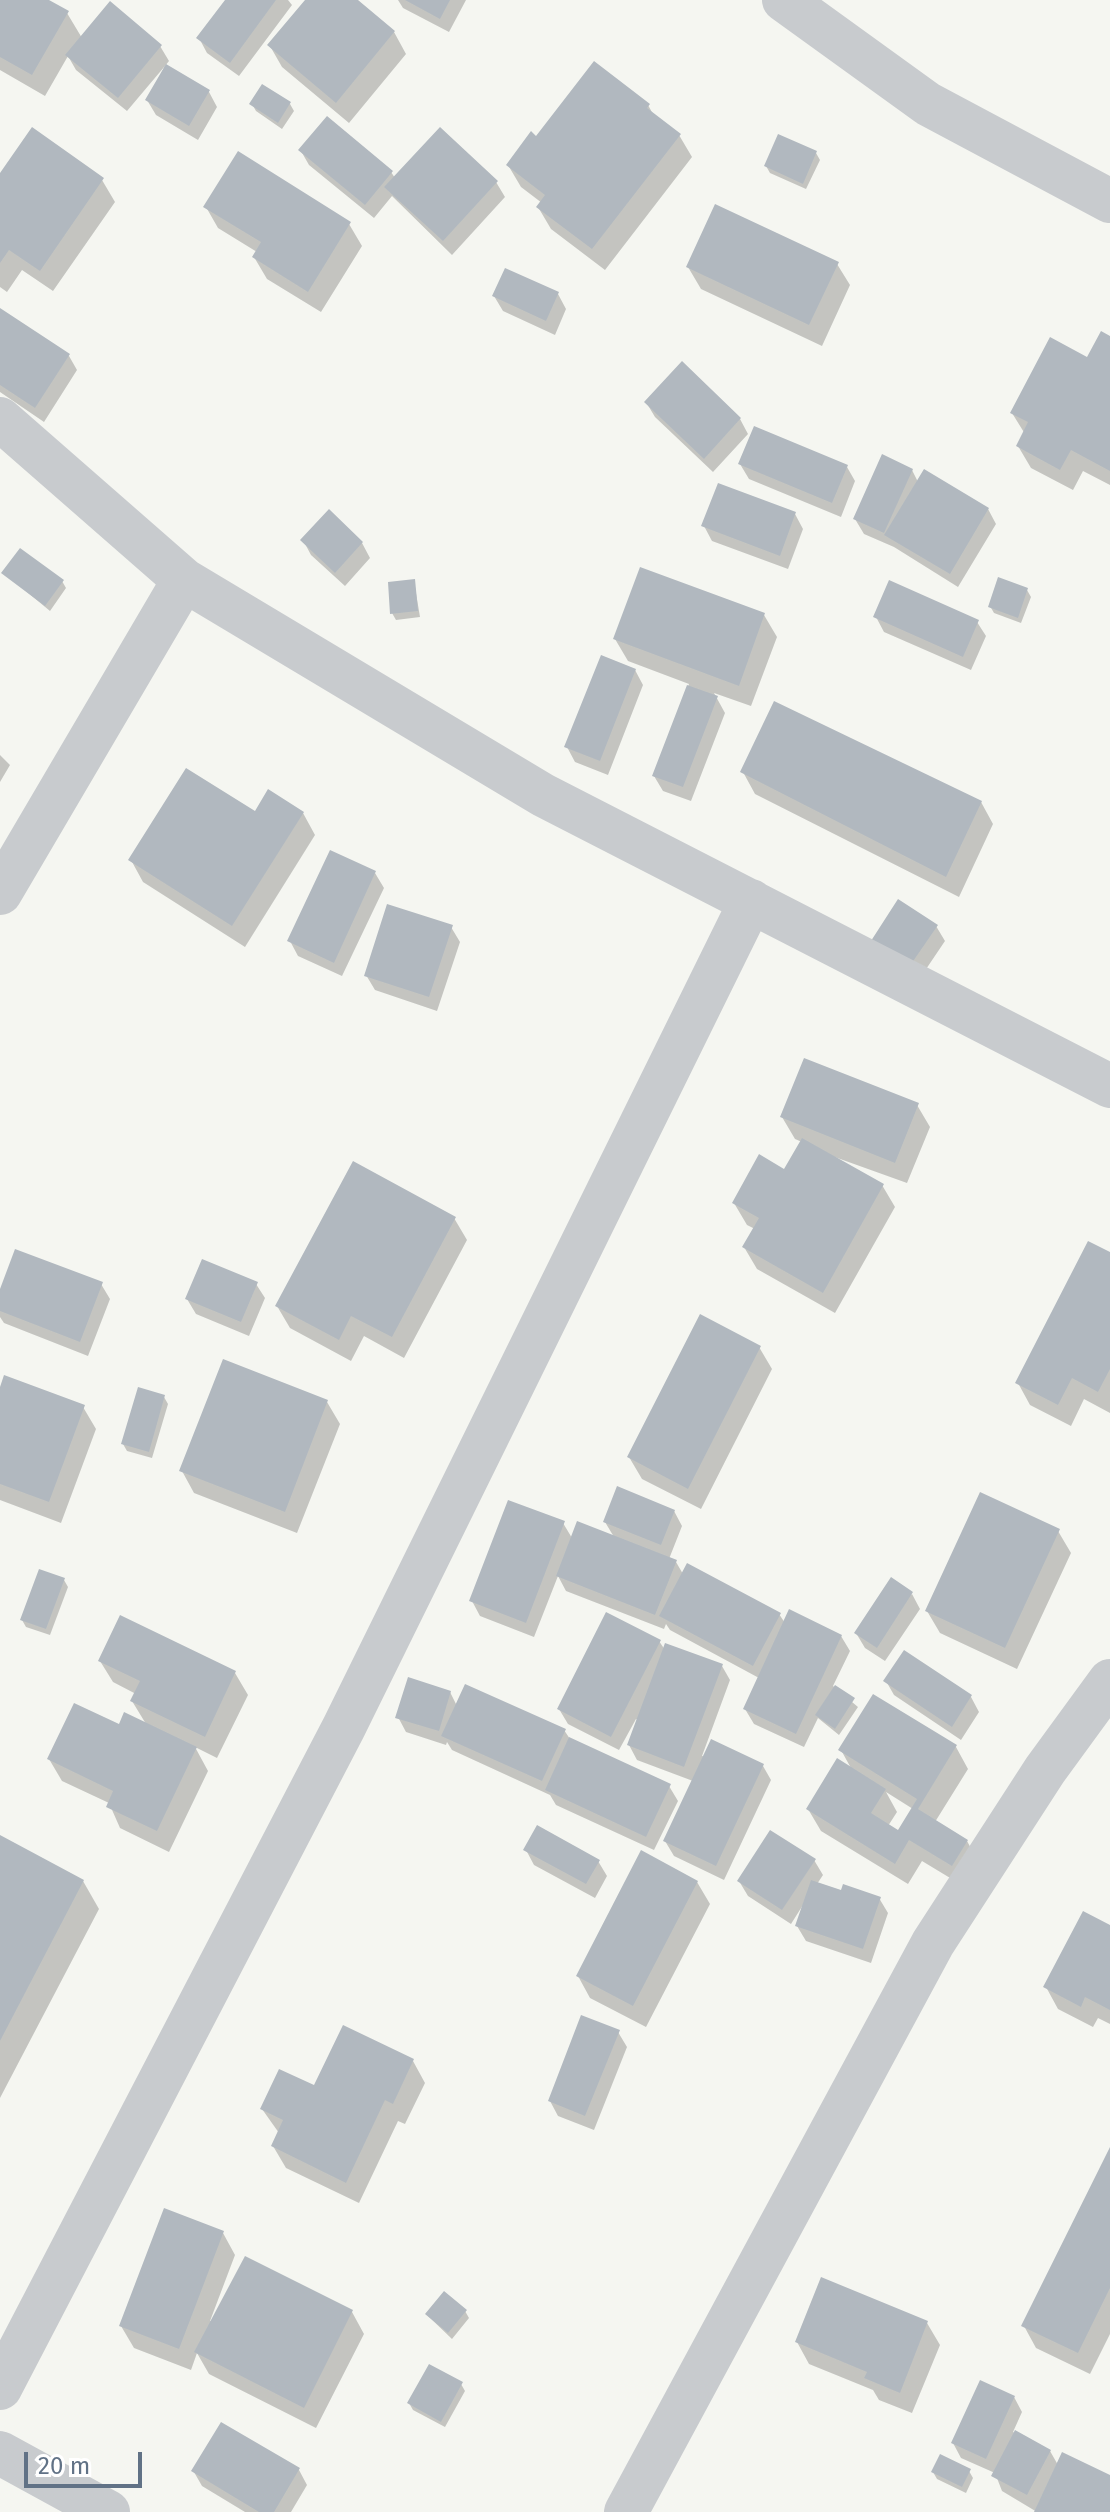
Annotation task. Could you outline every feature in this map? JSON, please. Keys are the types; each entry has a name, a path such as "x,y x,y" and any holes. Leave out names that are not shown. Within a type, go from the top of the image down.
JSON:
{"street":[{"path":"784,0 928,104 1110,201"},
{"path":"0,419 184,580 543,795 1110,1086"},
{"path":"0,893 184,580"},
{"path":"0,2388 352,1713 751,901"},
{"path":"626,2512 933,1943 1045,1770 1110,1681"},
{"path":"0,2453 108,2512"}],"building":[{"path":"0,0 49,0 69,11 32,75 0,57"},
{"path":"225,0 276,0 230,63 196,38"},
{"path":"305,0 358,0 395,31 336,103 267,45"},
{"path":"405,0 450,0 440,19"},
{"path":"110,1 162,45 118,98 65,55"},
{"path":"594,61 650,104 647,108 681,134 592,249 536,207 545,195 506,165 531,131 536,136"},
{"path":"166,64 210,90 189,126 145,100"},
{"path":"262,84 291,102 278,123 249,104"},
{"path":"327,116 393,171 365,205 298,150"},
{"path":"32,127 104,178 40,271 9,250 0,263 0,173"},
{"path":"440,127 498,181 443,241 384,187"},
{"path":"778,134 817,151 803,184 764,166"},
{"path":"238,151 351,222 308,292 252,257 261,242 203,207"},
{"path":"715,204 839,262 809,325 686,267"},
{"path":"505,268 559,292 546,321 492,296"},
{"path":"0,308 70,354 35,408 0,385"},
{"path":"1101,331 1110,336 1110,471 1071,450 1060,470 1016,446 1028,422 1010,413 1050,337 1087,357"},
{"path":"682,361 741,418 704,459 644,402"},
{"path":"754,426 848,465 832,503 738,464"},
{"path":"882,454 913,469 884,533 853,519"},
{"path":"924,469 989,508 950,574 884,535"},
{"path":"718,483 796,512 780,556 701,526"},
{"path":"329,509 363,542 335,573 300,540"},
{"path":"20,548 64,580 45,606 1,573"},
{"path":"640,567 765,613 739,686 613,639"},
{"path":"998,577 1028,588 1018,618 988,607"},
{"path":"415,579 418,611 390,614 388,582"},
{"path":"889,580 979,620 963,657 873,617"},
{"path":"601,655 636,669 600,761 564,747"},
{"path":"687,685 718,696 683,787 652,776"},
{"path":"774,701 982,801 946,877 740,772"},
{"path":"186,768 255,811 268,789 304,812 232,926 128,860"},
{"path":"330,850 376,871 334,963 287,941"},
{"path":"898,899 938,925 907,970 869,944"},
{"path":"387,904 453,925 429,997 364,976"},
{"path":"804,1058 919,1103 895,1163 780,1117"},
{"path":"802,1138 884,1184 823,1293 742,1247 759,1218 732,1203 759,1154 784,1169"},
{"path":"353,1161 456,1217 392,1337 351,1316 339,1340 275,1306"},
{"path":"1088,1241 1110,1252 1110,1369 1098,1392 1072,1378 1058,1405 1015,1383"},
{"path":"15,1249 103,1282 80,1342 0,1311 0,1289"},
{"path":"202,1259 258,1282 241,1322 185,1299"},
{"path":"700,1314 761,1346 688,1489 627,1457"},
{"path":"223,1359 328,1400 285,1512 179,1471"},
{"path":"4,1375 85,1405 49,1502 0,1484 0,1387"},
{"path":"138,1387 165,1395 149,1452 121,1444"},
{"path":"617,1486 675,1510 661,1545 603,1522"},
{"path":"980,1492 1060,1529 1005,1648 925,1611"},
{"path":"508,1500 565,1521 526,1623 469,1601"},
{"path":"577,1521 677,1560 655,1615 556,1576"},
{"path":"687,1563 781,1613 753,1666 659,1616"},
{"path":"39,1569 65,1578 46,1629 20,1620"},
{"path":"891,1577 913,1592 877,1648 854,1633"},
{"path":"789,1609 842,1635 796,1734 743,1709"},
{"path":"606,1612 661,1640 611,1737 557,1709"},
{"path":"120,1615 236,1671 205,1737 130,1701 140,1681 98,1661"},
{"path":"665,1643 723,1664 684,1767 627,1745"},
{"path":"904,1650 972,1695 952,1727 883,1681"},
{"path":"408,1677 451,1691 439,1731 395,1718"},
{"path":"465,1684 566,1729 542,1781 441,1736"},
{"path":"835,1685 855,1698 835,1729 815,1715"},
{"path":"873,1694 957,1745 918,1809 968,1840 952,1866 909,1840 895,1864 806,1809 837,1758 886,1789 871,1813 898,1830 917,1799 838,1750"},
{"path":"74,1703 119,1724 124,1712 197,1747 157,1831 106,1807 113,1791 47,1759"},
{"path":"569,1737 671,1784 646,1837 545,1790"},
{"path":"711,1739 764,1764 716,1866 663,1841"},
{"path":"537,1825 600,1860 586,1884 523,1850"},
{"path":"770,1830 816,1859 782,1910 737,1881"},
{"path":"0,1835 84,1880 0,2041"},
{"path":"641,1850 698,1881 633,2006 576,1976"},
{"path":"811,1880 841,1890 843,1884 881,1897 863,1949 795,1926"},
{"path":"1083,1911 1110,1925 1110,2010 1085,1997 1081,2007 1043,1987"},
{"path":"581,2015 620,2030 585,2116 548,2101"},
{"path":"343,2025 414,2059 393,2104 385,2100 346,2183 271,2146 283,2120 260,2109 279,2069 314,2085"},
{"path":"1110,2147 1110,2288 1078,2353 1021,2326"},
{"path":"164,2208 224,2231 179,2349 119,2326"},
{"path":"245,2256 353,2310 304,2408 194,2352"},
{"path":"821,2277 928,2321 900,2393 864,2378 867,2372 795,2342"},
{"path":"444,2291 467,2310 448,2333 425,2314"},
{"path":"429,2364 463,2382 441,2422 407,2403"},
{"path":"980,2380 1015,2396 986,2459 951,2443"},
{"path":"221,2422 300,2468 274,2512 259,2512 191,2471"},
{"path":"1015,2430 1051,2450 1027,2495 991,2476"},
{"path":"1062,2452 1110,2475 1110,2512 1034,2512"},
{"path":"940,2454 971,2469 962,2487 931,2472"}]}
